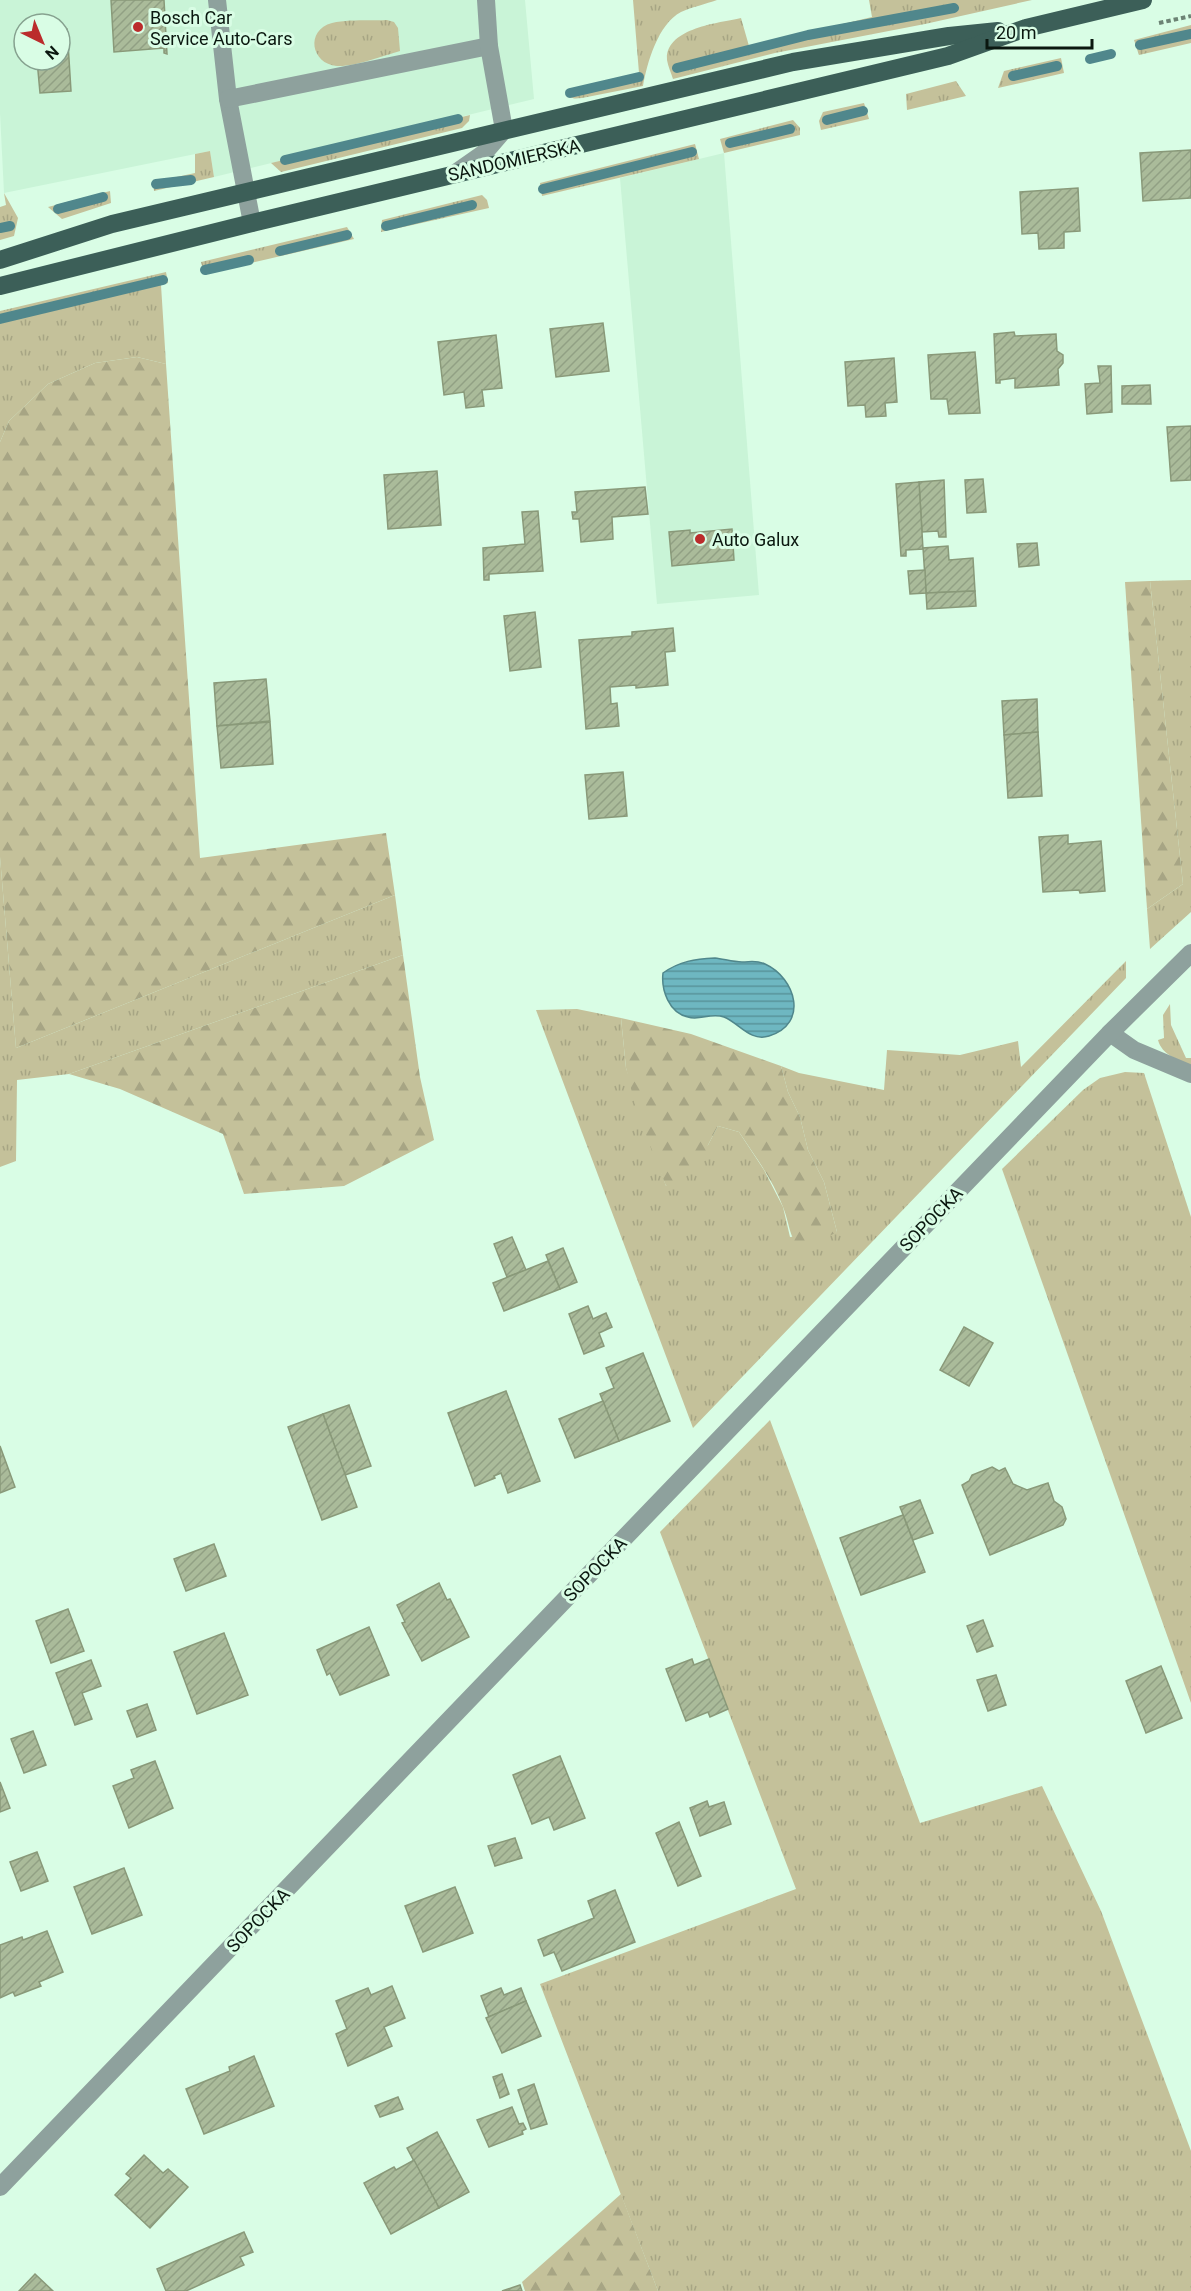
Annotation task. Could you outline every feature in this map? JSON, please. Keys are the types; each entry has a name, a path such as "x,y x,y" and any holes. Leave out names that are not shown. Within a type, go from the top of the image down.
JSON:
{"main road":[{"name":"SANDOMIERSKA","path":"0,286 252,223 948,56 1026,28 1143,0"},
{"name":"SANDOMIERSKA","path":"0,260 112,224 793,62 949,36 1026,28"}],"street":[{"path":"217,0 228,99 252,223"},
{"path":"454,174 484,153 504,130 489,46 486,0"},
{"path":"228,99 489,46"},
{"name":"SOPOCKA","path":"0,2187 1110,1033 1191,953"},
{"path":"1110,1033 1134,1050 1191,1074"}],"shaded area":[{"path":"0,0 525,0 534,99 214,177 210,151 4,193 0,113"},
{"path":"724,153 759,595 657,604 620,178"}],"green space":[{"path":"633,0 717,0 681,12 666,25 647,66 643,86 582,98 570,97 566,91 639,73"},
{"path":"869,0 1032,0 925,24 775,53 673,79 667,60 669,49 684,34 695,29 741,18 749,46 872,17"},
{"path":"387,20 394,22 398,28 400,51 344,66 328,64 317,53 315,39 323,27 345,21"},
{"path":"1191,25 1191,43 1139,55 1134,40"},
{"path":"1061,58 1064,73 998,88 1004,71"},
{"path":"956,81 966,96 907,110 906,94"},
{"path":"864,103 869,119 821,130 819,121 823,112"},
{"path":"470,115 469,121 462,128 281,172 271,163"},
{"path":"793,120 800,128 800,135 724,153 720,139"},
{"path":"695,144 699,159 542,196 540,183"},
{"path":"210,151 214,177 154,191 153,182 195,173 195,154"},
{"path":"110,191 111,203 62,219 48,207"},
{"path":"4,193 18,218 14,236 0,240 0,207 6,205"},
{"path":"482,195 487,200 489,208 381,232 382,220"},
{"path":"347,227 354,239 204,274 201,262"},
{"path":"166,272 168,283 161,285 166,364 137,357 95,363 48,384 9,421 0,442 0,311"},
{"path":"137,357 166,364 200,858 386,833 395,895 16,1048 0,857 0,442 9,421 48,384 95,363"},
{"path":"1191,580 1191,912 1150,949 1147,909 1183,884 1150,581"},
{"path":"1150,581 1183,884 1147,909 1125,582"},
{"path":"0,857 16,1048 395,895 403,955 69,1074 17,1080 16,1161 0,1167"},
{"path":"403,955 420,1077 434,1140 344,1186 244,1194 223,1134 120,1089 69,1074"},
{"path":"1126,961 1126,978 693,1428 536,1010 577,1009 621,1018 626,1068 666,1186 708,1145 718,1126 739,1132 764,1170 783,1207 790,1237 837,1232 824,1182 808,1150 800,1117 788,1092 781,1066 799,1073 884,1090 887,1050 960,1055 1018,1041 1021,1067"},
{"path":"1170,1004 1171,1025 1186,1058 1191,1058 1191,1065 1167,1053 1158,1040 1164,1038 1163,1015"},
{"path":"621,1018 691,1034 781,1066 788,1092 800,1117 808,1150 824,1182 837,1232 800,1251 791,1234 779,1197 757,1159 739,1132 718,1126 700,1168 666,1186 636,1109 626,1068"},
{"path":"1125,1072 1144,1073 1191,1217 1191,1703 1002,1169 1083,1090 1100,1078"},
{"path":"770,1420 920,1823 1042,1786 1101,1911 1191,2151 1191,2291 658,2291 540,1984 796,1889 660,1532"},
{"path":"621,2194 658,2291 525,2291 522,2282"}],"water":[{"path":"715,958 762,963 776,971 784,979 794,1001 790,1022 782,1030 762,1037 750,1034 724,1017 715,1015 692,1018 676,1011 665,993 663,973 688,961"}],"building":[{"path":"111,0 164,0 167,54 164,53 164,48 114,52"},
{"path":"38,72 70,72 71,91 40,93"},
{"path":"1191,150 1191,198 1143,201 1140,153"},
{"path":"1078,188 1080,231 1064,232 1064,248 1039,249 1038,233 1022,234 1020,192"},
{"path":"603,323 609,371 556,377 550,329"},
{"path":"1014,332 1015,336 1056,334 1057,351 1063,355 1063,363 1058,369 1059,385 1015,388 1015,378 1000,380 1000,383 996,383 994,334"},
{"path":"496,335 502,388 482,390 484,406 466,408 464,392 444,395 438,342"},
{"path":"975,352 980,413 949,414 947,399 931,399 928,355"},
{"path":"894,358 897,402 885,403 886,416 866,417 865,405 848,406 845,362"},
{"path":"1098,366 1111,366 1112,412 1087,414 1085,384 1100,383"},
{"path":"1150,385 1151,404 1122,404 1122,386"},
{"path":"1191,426 1191,480 1171,481 1167,427"},
{"path":"437,471 441,525 388,529 384,475"},
{"path":"983,479 986,512 967,513 965,480"},
{"path":"944,480 946,537 939,537 938,531 922,532 919,482"},
{"path":"919,482 923,549 906,550 906,556 901,556 896,484"},
{"path":"645,487 648,514 612,517 613,539 581,542 579,519 573,519 572,512 577,512 575,492"},
{"path":"538,511 543,571 489,574 489,580 484,580 483,548 525,544 522,512"},
{"path":"732,529 734,560 672,566 669,532 690,530 690,533"},
{"path":"1037,543 1039,565 1019,567 1017,544"},
{"path":"948,546 949,560 973,558 975,591 926,593 923,548"},
{"path":"925,570 926,593 910,594 908,571"},
{"path":"975,591 976,606 927,609 926,593"},
{"path":"535,612 541,667 510,671 504,616"},
{"path":"673,628 675,651 665,652 668,685 636,688 636,685 610,687 611,704 617,703 619,726 586,729 579,640 632,636 632,632"},
{"path":"266,679 270,721 217,726 214,683"},
{"path":"1037,699 1038,732 1004,735 1002,701"},
{"path":"270,722 273,764 221,768 217,726"},
{"path":"1038,732 1042,796 1008,798 1004,735"},
{"path":"623,772 627,816 589,819 585,775"},
{"path":"1068,835 1068,844 1101,841 1105,891 1043,892 1039,837"},
{"path":"512,1237 526,1270 507,1277 494,1244"},
{"path":"563,1248 577,1282 560,1289 546,1255"},
{"path":"548,1261 560,1289 504,1311 493,1283"},
{"path":"588,1306 593,1319 606,1313 612,1327 599,1333 604,1346 584,1354 569,1314"},
{"path":"964,1327 993,1343 969,1386 940,1370"},
{"path":"643,1353 670,1421 619,1441 600,1394 614,1388 606,1368"},
{"path":"506,1391 540,1481 508,1493 501,1473 475,1486 448,1413"},
{"path":"603,1401 619,1441 575,1458 559,1419"},
{"path":"349,1405 371,1466 345,1475 323,1414"},
{"path":"323,1414 357,1507 322,1520 288,1427"},
{"path":"0,1446 15,1487 0,1493"},
{"path":"992,1467 999,1471 1005,1468 1013,1484 1027,1490 1048,1483 1054,1501 1062,1507 1066,1519 1063,1525 990,1555 962,1485 969,1481 972,1475"},
{"path":"920,1500 933,1533 913,1540 900,1507"},
{"path":"903,1515 925,1572 861,1595 840,1538"},
{"path":"214,1544 226,1576 186,1591 174,1559"},
{"path":"439,1583 447,1600 450,1599 469,1637 422,1661 402,1623 405,1622 397,1605"},
{"path":"68,1609 84,1651 51,1663 36,1621"},
{"path":"983,1620 993,1646 977,1652 967,1626"},
{"path":"369,1627 389,1675 340,1695 330,1673 327,1675 317,1650"},
{"path":"224,1633 248,1695 197,1714 174,1652"},
{"path":"692,1659 694,1665 709,1659 728,1709 710,1717 708,1712 686,1721 666,1669"},
{"path":"91,1660 101,1686 82,1693 92,1719 75,1725 56,1673"},
{"path":"1161,1666 1182,1718 1146,1733 1126,1681"},
{"path":"996,1675 1006,1705 988,1711 977,1680"},
{"path":"147,1704 156,1730 137,1737 127,1711"},
{"path":"33,1731 46,1765 24,1773 11,1739"},
{"path":"560,1756 585,1818 554,1830 549,1817 532,1824 513,1775"},
{"path":"155,1761 173,1808 129,1828 113,1786 134,1778 131,1770"},
{"path":"0,1782 10,1808 0,1812"},
{"path":"707,1801 709,1807 724,1802 731,1824 700,1836 690,1808"},
{"path":"679,1822 701,1876 678,1886 656,1833"},
{"path":"515,1838 522,1858 495,1866 488,1846"},
{"path":"37,1852 48,1881 21,1891 10,1862"},
{"path":"124,1868 142,1915 92,1934 74,1887"},
{"path":"455,1887 473,1933 423,1952 405,1906"},
{"path":"615,1890 635,1942 562,1971 554,1952 544,1956 538,1940 594,1918 588,1901"},
{"path":"47,1931 63,1972 39,1982 41,1986 15,1996 13,1992 0,1998 0,1945"},
{"path":"392,1986 405,2018 384,2027 392,2046 348,2066 336,2034 347,2029 336,2001 368,1988 371,1995"},
{"path":"501,1988 504,1995 521,1988 526,2001 489,2017 481,1996"},
{"path":"526,2001 541,2036 502,2053 486,2018"},
{"path":"254,2056 274,2106 204,2134 186,2089 230,2071 229,2067"},
{"path":"502,2074 509,2094 500,2098 493,2077"},
{"path":"534,2084 547,2124 531,2129 518,2090"},
{"path":"398,2097 403,2109 380,2117 375,2106"},
{"path":"512,2107 519,2124 523,2123 526,2129 522,2131 523,2134 489,2147 477,2120"},
{"path":"437,2132 469,2192 439,2208 407,2148"},
{"path":"144,2155 163,2173 168,2169 188,2187 150,2228 115,2195 131,2178 126,2174"},
{"path":"414,2160 439,2208 391,2234 364,2183 394,2167 396,2170"},
{"path":"244,2232 253,2252 240,2257 244,2265 186,2291 166,2291 157,2269"},
{"path":"35,2274 53,2291 19,2291"},
{"path":"520,2285 522,2291 502,2291"}],"waterway":[{"path":"677,68 808,35 954,8"},
{"path":"1140,45 1191,34"},
{"path":"1090,59 1111,54"},
{"path":"1013,76 1057,66"},
{"path":"570,93 639,77"},
{"path":"827,120 863,111"},
{"path":"285,160 458,119"},
{"path":"730,143 790,129"},
{"path":"543,189 692,152"},
{"path":"156,184 191,180"},
{"path":"58,209 103,197"},
{"path":"386,226 472,205"},
{"path":"0,228 10,226"},
{"path":"280,251 347,235"},
{"path":"205,270 249,260"},
{"path":"0,319 163,280"}],"place":[{"name":"Bosch Car Service Auto-Cars","path":"138,27"},
{"name":"Auto Galux","path":"700,539"}]}
